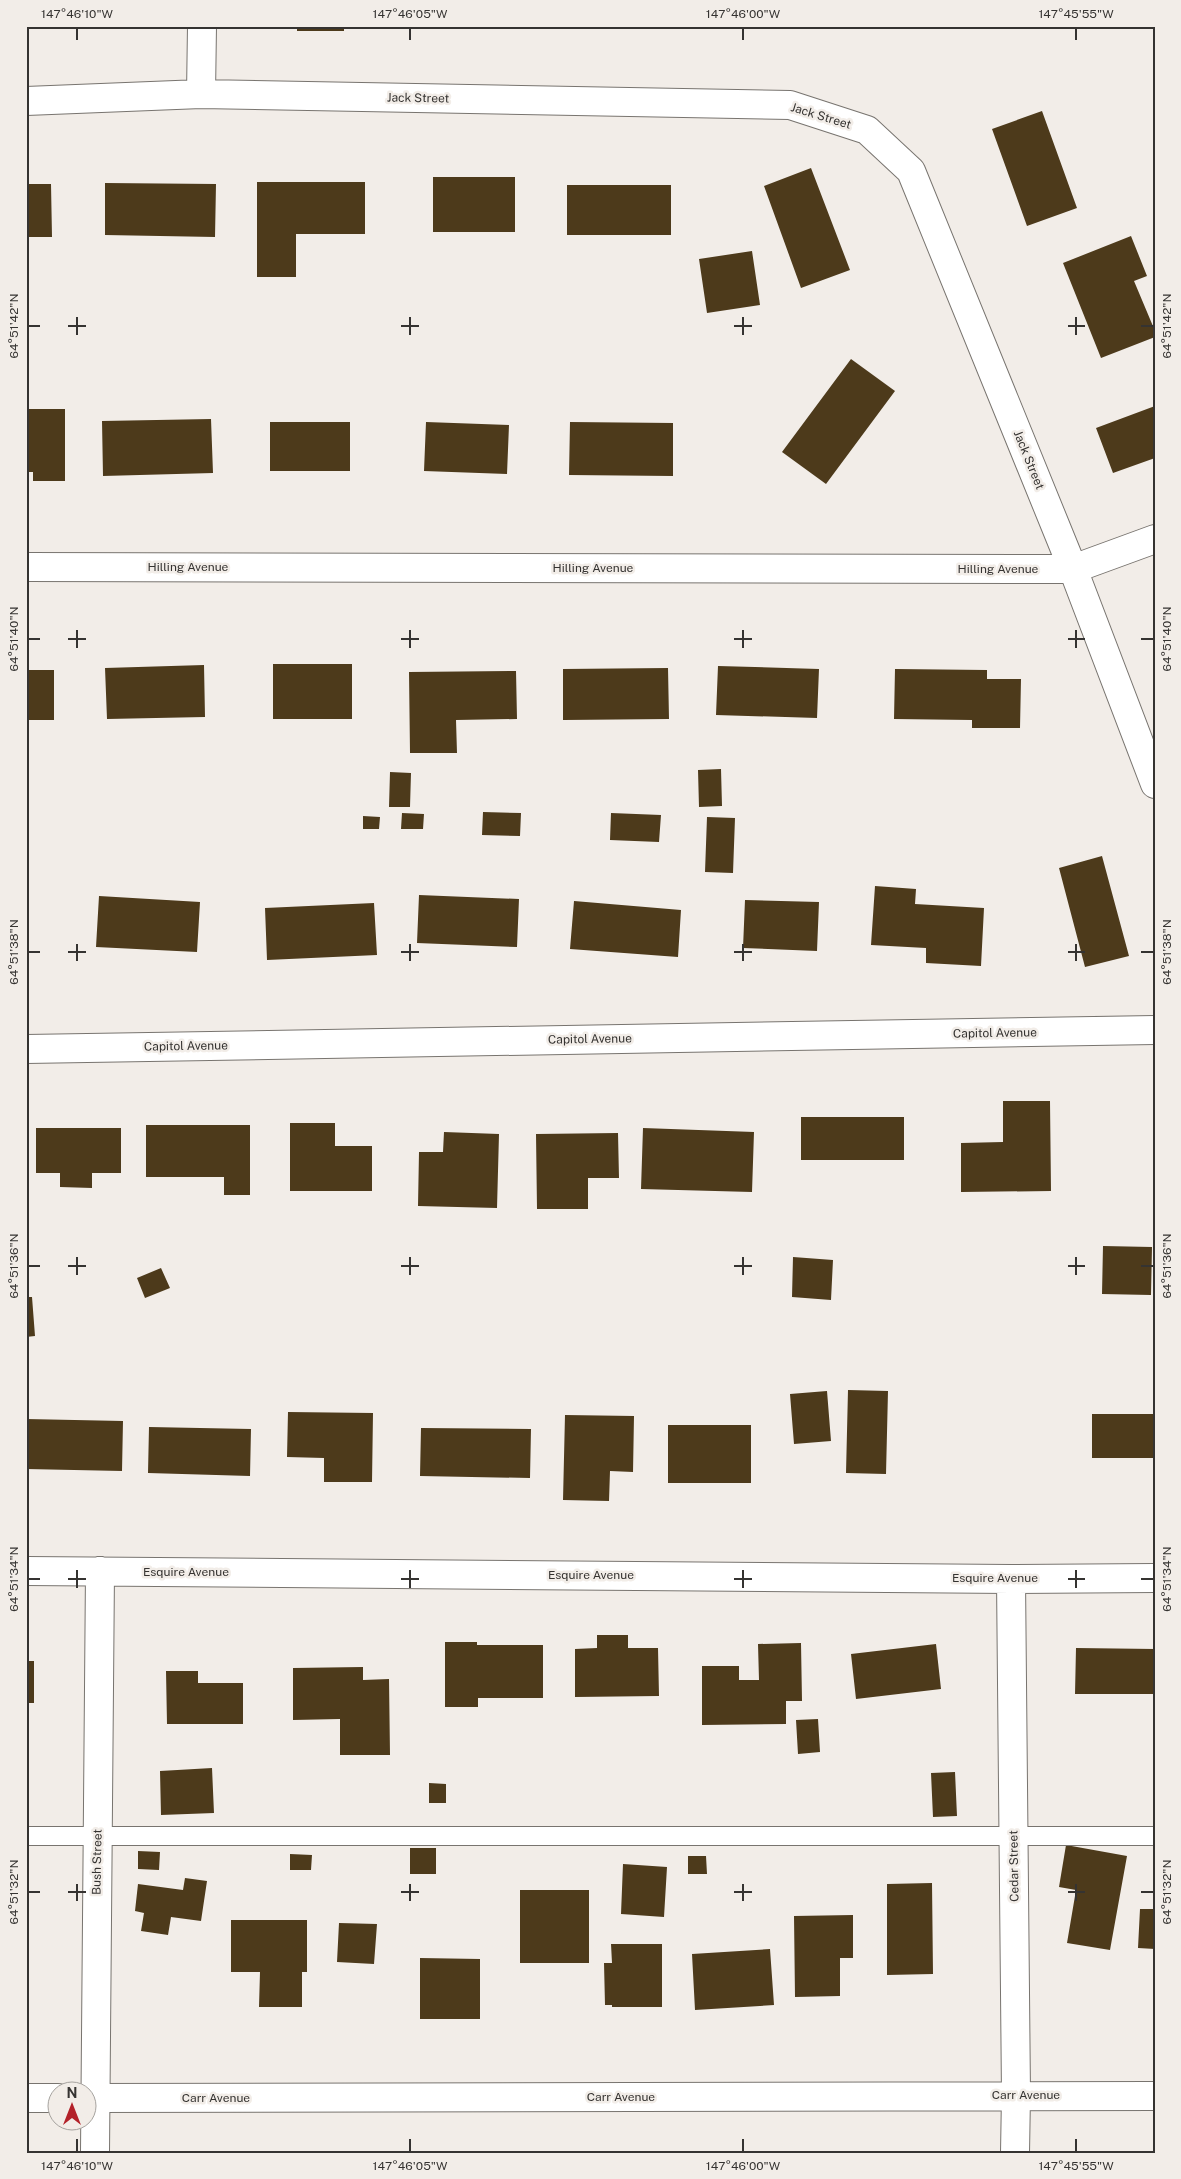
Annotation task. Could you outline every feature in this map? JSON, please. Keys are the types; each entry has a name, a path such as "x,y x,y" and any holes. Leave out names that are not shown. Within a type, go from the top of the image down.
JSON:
{"street":[{"path":"201,94 202,26"},
{"name":"Jack Street","path":"26,101 201,94 790,105 867,130 911,171 1073,569 1155,784"},
{"name":"Hilling Avenue","path":"26,567 1073,569 1155,539"},
{"name":"Capitol Avenue","path":"26,1049 1155,1030"},
{"name":"Esquire Avenue","path":"26,1571 1011,1579 1155,1578"},
{"name":"Bush Street","path":"91,2082 100,1572"},
{"name":"Cedar Street","path":"1011,1579 1015,2153"},
{"name":"Carr Avenue","path":"98,2098 1155,2096"},
{"path":"26,2098 48,2098"},
{"name":"Bush Street","path":"93,2132 95,2153"}],"lane":[{"path":"26,1836 1155,1836"}],"building":[{"path":"297,26 344,26 344,31 297,31"},
{"path":"1042,111 1077,208 1027,226 992,129"},
{"path":"811,168 850,270 801,288 764,186"},
{"path":"433,177 515,177 515,232 433,232"},
{"path":"257,182 365,182 365,234 296,234 296,277 257,277"},
{"path":"105,183 216,184 215,237 105,235"},
{"path":"26,184 51,184 52,237 26,237"},
{"path":"567,185 671,185 671,235 567,235"},
{"path":"1131,236 1147,276 1134,281 1155,331 1155,337 1101,358 1063,263"},
{"path":"752,251 760,305 707,313 699,259"},
{"path":"851,359 895,391 826,484 782,452"},
{"path":"1155,406 1155,458 1113,473 1096,428"},
{"path":"26,409 65,409 65,481 33,481 33,472 26,472"},
{"path":"211,419 213,473 103,476 102,421"},
{"path":"270,422 350,422 350,471 270,471"},
{"path":"426,422 509,425 507,474 424,471"},
{"path":"570,422 673,423 673,476 569,475"},
{"path":"273,664 352,664 352,719 273,719"},
{"path":"204,665 205,717 107,719 105,668"},
{"path":"718,666 819,669 817,718 716,715"},
{"path":"668,668 669,719 563,720 563,669"},
{"path":"895,669 987,670 987,679 1021,679 1020,728 972,728 972,720 894,719"},
{"path":"26,670 54,670 54,720 26,720"},
{"path":"516,671 517,719 456,720 457,753 410,753 409,672"},
{"path":"721,769 722,806 699,807 698,770"},
{"path":"390,772 411,773 410,807 389,807"},
{"path":"483,812 521,813 520,836 482,835"},
{"path":"402,813 424,814 423,829 401,829"},
{"path":"611,813 661,815 659,842 610,840"},
{"path":"363,816 380,817 379,829 363,829"},
{"path":"707,817 735,818 733,873 705,872"},
{"path":"1102,856 1129,956 1085,967 1059,868"},
{"path":"875,886 916,889 915,904 984,908 981,966 926,963 926,948 871,945"},
{"path":"419,895 519,899 517,947 417,943"},
{"path":"99,896 200,902 197,952 96,947"},
{"path":"745,900 819,902 817,951 743,948"},
{"path":"574,901 681,910 678,957 570,949"},
{"path":"374,903 377,955 267,960 265,908"},
{"path":"1003,1101 1050,1101 1051,1191 961,1192 961,1143 1003,1142"},
{"path":"801,1117 904,1117 904,1160 801,1160"},
{"path":"290,1123 335,1123 335,1146 372,1146 372,1191 290,1191"},
{"path":"146,1125 250,1125 250,1195 224,1195 224,1177 146,1177"},
{"path":"36,1128 121,1128 121,1173 92,1173 92,1188 60,1187 60,1173 36,1173"},
{"path":"643,1128 754,1132 752,1192 641,1189"},
{"path":"444,1132 499,1134 497,1208 418,1206 419,1152 443,1152"},
{"path":"618,1133 619,1178 588,1178 588,1209 537,1209 536,1134"},
{"path":"1103,1246 1152,1247 1151,1295 1102,1294"},
{"path":"793,1257 833,1260 831,1300 792,1297"},
{"path":"161,1268 170,1288 145,1298 137,1278"},
{"path":"26,1297 32,1297 35,1336 26,1337"},
{"path":"848,1390 888,1391 886,1474 846,1473"},
{"path":"827,1391 831,1441 794,1444 790,1394"},
{"path":"288,1412 373,1413 372,1482 324,1482 324,1458 287,1457"},
{"path":"1092,1414 1155,1414 1155,1458 1092,1458"},
{"path":"565,1415 634,1416 633,1472 610,1471 609,1501 563,1500"},
{"path":"26,1419 123,1421 122,1471 26,1469"},
{"path":"668,1425 751,1425 751,1483 668,1483"},
{"path":"149,1427 251,1429 250,1476 148,1473"},
{"path":"421,1428 531,1429 530,1478 420,1476"},
{"path":"597,1635 628,1635 628,1648 658,1648 659,1696 575,1697 575,1649 597,1648"},
{"path":"445,1642 477,1642 477,1645 543,1645 543,1698 478,1698 478,1707 445,1707"},
{"path":"801,1643 802,1701 786,1701 786,1724 702,1725 702,1666 739,1666 739,1680 759,1680 758,1644"},
{"path":"936,1644 941,1689 856,1699 851,1654"},
{"path":"1076,1648 1155,1649 1155,1694 1075,1694"},
{"path":"26,1661 34,1661 34,1703 26,1703"},
{"path":"363,1667 363,1680 389,1679 390,1755 340,1755 340,1719 293,1720 293,1668"},
{"path":"166,1671 198,1671 198,1683 243,1683 243,1724 167,1724"},
{"path":"818,1719 820,1752 798,1754 796,1720"},
{"path":"212,1768 214,1813 161,1815 160,1771"},
{"path":"955,1772 957,1816 933,1817 931,1773"},
{"path":"429,1783 446,1784 446,1803 429,1803"},
{"path":"1066,1845 1127,1856 1110,1950 1067,1943 1076,1890 1059,1887"},
{"path":"410,1848 436,1848 436,1874 410,1874"},
{"path":"138,1851 160,1852 159,1870 138,1869"},
{"path":"290,1854 312,1855 311,1870 290,1870"},
{"path":"688,1856 706,1856 707,1874 688,1874"},
{"path":"623,1864 667,1867 664,1917 621,1914"},
{"path":"185,1878 207,1881 201,1921 171,1917 168,1935 141,1931 144,1913 135,1911 138,1884 183,1890"},
{"path":"932,1883 933,1974 887,1975 887,1884"},
{"path":"520,1890 589,1890 589,1963 520,1963"},
{"path":"1140,1909 1155,1909 1155,1949 1138,1948"},
{"path":"853,1915 853,1958 840,1958 840,1996 795,1997 794,1916"},
{"path":"231,1920 307,1920 307,1972 302,1972 302,2007 259,2007 260,1972 231,1972"},
{"path":"339,1923 377,1924 374,1964 337,1962"},
{"path":"26,1926 29,1926 28,1976 26,1976"},
{"path":"611,1944 662,1944 662,2007 612,2007 612,2005 605,2005 604,1963 612,1963"},
{"path":"770,1949 774,2005 695,2010 692,1954"},
{"path":"420,1958 480,1959 480,2019 420,2019"}]}
